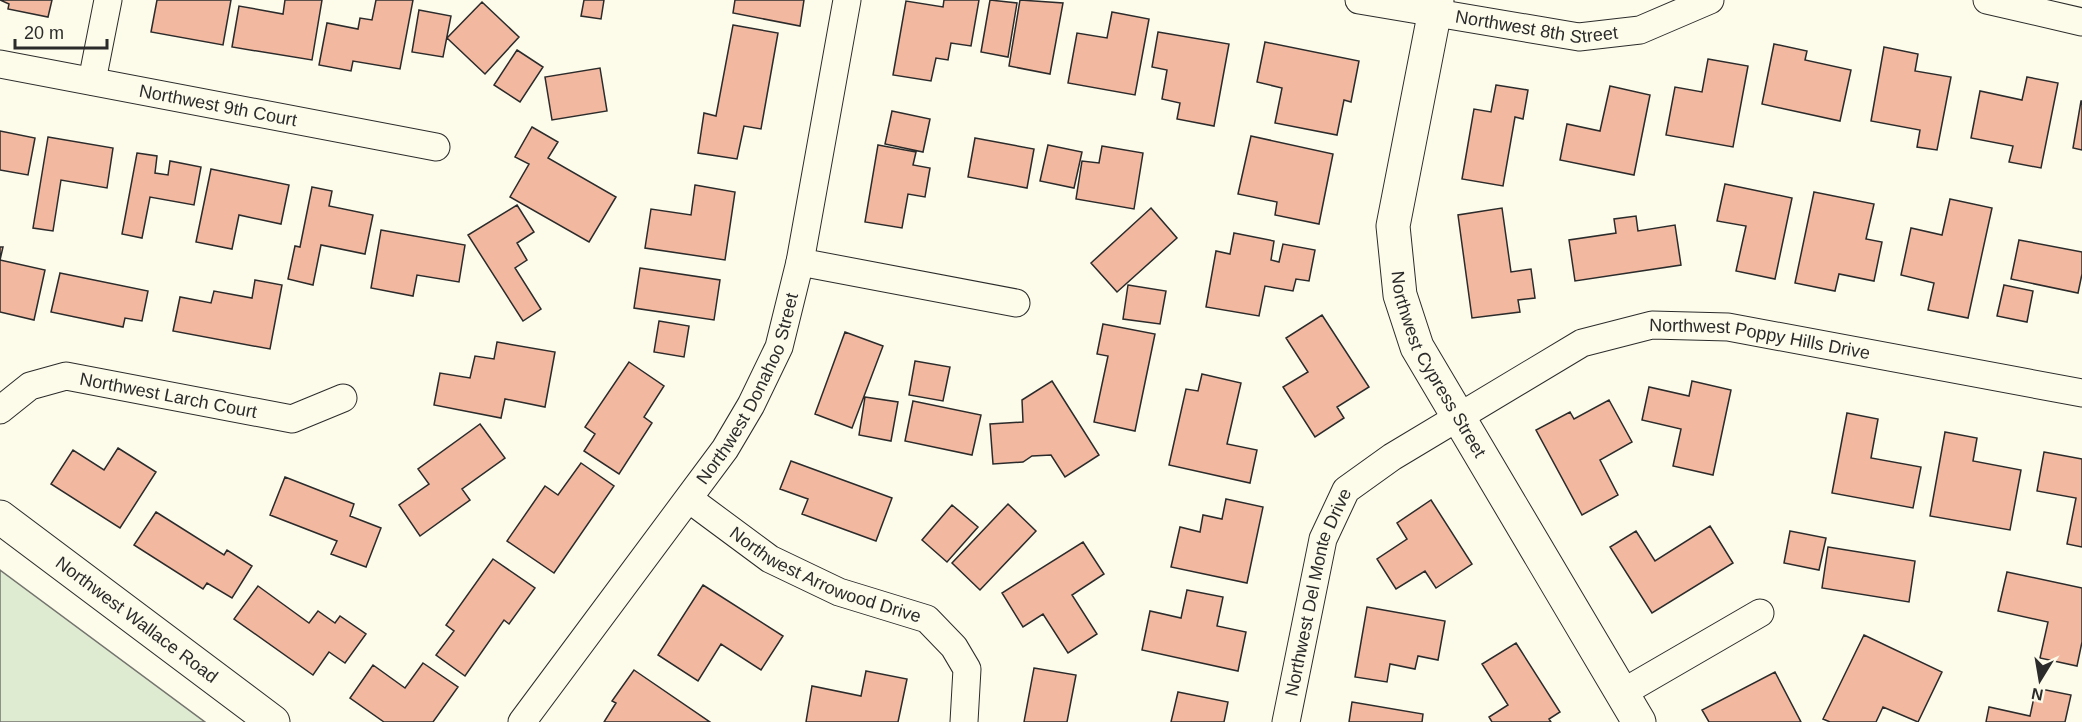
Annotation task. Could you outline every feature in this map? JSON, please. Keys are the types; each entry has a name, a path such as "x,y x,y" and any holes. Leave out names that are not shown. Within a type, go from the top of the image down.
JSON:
{"street":[{"path":"92,81 108,0"},
{"name":"Northwest Donahoo Street","path":"522,722 689,499 751,405 779,346 800,262 847,0"},
{"name":"Northwest 8th Street","path":"1359,0 1436,7 1578,38 1640,30 1710,0"},
{"path":"1987,0 2082,22"},
{"name":"Northwest Cypress Street","path":"1436,7 1393,226 1400,295 1418,347 1639,722"},
{"name":"Northwest 9th Court","path":"0,64 436,147"},
{"path":"800,262 1016,303"},
{"name":"Northwest Poppy Hills Drive","path":"1458,417 1582,343 1652,325 1728,327 2082,393"},
{"name":"Northwest Larch Court","path":"0,410 30,386 66,376 292,418 343,398"},
{"name":"Northwest Del Monte Drive","path":"1286,722 1323,539 1346,490 1392,457 1458,417"},
{"name":"Northwest Arrowood Drive","path":"689,499 770,559 839,592 927,619 954,647 967,669 964,722"},
{"name":"Northwest Wallace Road","path":"0,517 273,722"},
{"path":"1622,693 1760,613"}],"green space":[{"path":"0,570 205,722 0,722"}],"building":[{"path":"0,0 52,0 48,17 8,9 9,4"},
{"path":"157,0 231,0 223,45 151,32"},
{"path":"285,0 322,0 312,60 232,47 239,6 283,14"},
{"path":"376,0 413,0 400,69 353,61 351,71 319,65 327,23 358,29 360,18 372,20"},
{"path":"584,0 604,0 601,19 581,16"},
{"path":"735,0 804,0 800,26 733,13"},
{"path":"944,0 979,0 971,46 951,43 948,60 936,58 931,81 893,75 906,1 943,7"},
{"path":"990,0 1017,3 1008,57 981,52"},
{"path":"1020,0 1063,3 1050,74 1009,66"},
{"path":"482,2 519,37 485,74 447,38"},
{"path":"419,10 451,16 443,57 412,52"},
{"path":"1112,12 1149,19 1135,95 1068,83 1077,33 1107,38"},
{"path":"733,25 778,33 761,129 744,126 737,159 698,153 704,113 716,116"},
{"path":"1158,32 1229,44 1214,126 1177,119 1180,103 1162,99 1167,70 1152,67"},
{"path":"1265,42 1359,61 1351,102 1344,100 1337,135 1275,123 1282,88 1257,82"},
{"path":"1774,44 1807,51 1805,60 1851,70 1840,121 1762,104"},
{"path":"1884,47 1918,54 1915,71 1951,77 1937,150 1917,147 1920,130 1871,121"},
{"path":"517,50 543,67 520,102 494,85"},
{"path":"1708,59 1748,66 1733,147 1666,135 1675,87 1702,92"},
{"path":"600,68 607,111 552,120 545,77"},
{"path":"2027,77 2058,83 2041,168 2009,162 2013,146 1971,138 1980,91 2022,100"},
{"path":"1496,85 1528,90 1523,119 1515,117 1503,186 1462,179 1474,109 1491,112"},
{"path":"1610,86 1650,95 1634,175 1560,160 1567,124 1600,131"},
{"path":"2082,101 2082,150 2073,148"},
{"path":"892,111 930,119 923,152 885,144"},
{"path":"532,127 558,142 548,158 616,197 589,242 510,197 529,164 515,157"},
{"path":"0,131 35,138 28,175 0,170"},
{"path":"1251,136 1333,154 1319,224 1275,215 1277,202 1238,194"},
{"path":"48,137 113,148 107,188 61,180 53,231 33,228"},
{"path":"975,138 1034,149 1027,188 968,177"},
{"path":"878,145 916,152 913,165 930,168 925,197 908,194 902,228 865,222"},
{"path":"1048,145 1082,152 1074,188 1040,181"},
{"path":"1102,146 1143,153 1134,209 1076,199 1082,161 1099,163"},
{"path":"137,153 157,156 155,173 168,175 170,161 201,167 194,205 150,197 142,238 122,234"},
{"path":"211,169 289,185 281,224 239,215 232,249 196,242"},
{"path":"1725,184 1792,198 1775,279 1736,271 1746,226 1717,221"},
{"path":"695,185 735,192 725,260 645,248 651,209 691,215"},
{"path":"312,187 332,191 329,206 373,215 365,254 321,245 313,285 288,279 295,246 300,247"},
{"path":"1814,192 1874,204 1866,239 1882,242 1874,281 1839,274 1835,291 1795,283"},
{"path":"1950,199 1992,208 1968,318 1928,310 1934,283 1901,275 1911,228 1942,235"},
{"path":"517,205 534,232 517,243 527,260 515,268 541,309 523,321 468,235"},
{"path":"1151,208 1177,238 1117,292 1091,263"},
{"path":"1502,208 1511,272 1531,269 1535,298 1518,300 1520,312 1472,318 1458,215"},
{"path":"1636,216 1638,231 1675,225 1681,265 1575,281 1569,240 1616,233 1614,219"},
{"path":"381,230 465,245 459,282 417,275 413,296 371,288"},
{"path":"1234,233 1274,241 1271,260 1279,262 1283,244 1315,250 1309,281 1296,279 1293,291 1265,286 1259,316 1206,307 1216,251 1230,254"},
{"path":"2019,240 2082,252 2082,274 2078,293 2011,279"},
{"path":"0,260 45,270 34,320 0,312"},
{"path":"640,268 720,280 714,320 634,308"},
{"path":"60,273 148,291 142,321 125,318 123,327 51,312"},
{"path":"255,280 282,285 270,349 173,331 180,297 211,303 214,291 252,298"},
{"path":"1128,285 1166,291 1160,324 1123,319"},
{"path":"2004,285 2033,291 2027,322 1997,316"},
{"path":"1322,315 1369,387 1337,407 1344,418 1315,437 1283,387 1308,372 1286,338"},
{"path":"659,321 689,326 684,357 654,352"},
{"path":"1103,324 1155,334 1135,431 1094,422 1108,356 1097,354"},
{"path":"845,332 883,346 852,428 815,414"},
{"path":"497,342 555,352 545,407 505,399 501,418 434,405 440,373 470,378 475,356 494,359"},
{"path":"915,361 950,367 943,401 909,395"},
{"path":"629,362 664,386 644,417 652,423 619,474 584,451 595,434 585,427"},
{"path":"1202,374 1241,383 1227,444 1257,450 1250,483 1169,465 1186,389 1198,391"},
{"path":"1052,381 1099,455 1065,477 1051,455 1032,456 1023,462 993,464 990,424 1023,422 1022,400"},
{"path":"1692,381 1731,390 1713,475 1673,466 1681,429 1642,420 1649,387 1689,396"},
{"path":"865,397 898,402 891,441 859,435"},
{"path":"1609,400 1632,442 1600,460 1618,495 1582,515 1536,430 1570,412 1574,419"},
{"path":"913,401 981,415 972,455 905,441"},
{"path":"1847,413 1878,419 1871,458 1921,467 1913,508 1832,493"},
{"path":"480,424 505,458 462,489 470,500 420,536 399,505 429,484 418,469"},
{"path":"1945,432 1977,438 1973,461 2021,470 2010,530 1930,516"},
{"path":"118,448 156,472 120,528 51,484 73,450 104,470"},
{"path":"2044,452 2082,459 2082,547 2067,544 2076,498 2037,491"},
{"path":"791,461 892,498 876,541 802,514 808,499 780,489"},
{"path":"581,463 614,486 554,573 507,541 545,486 558,495"},
{"path":"285,477 354,504 350,516 381,528 366,567 331,554 337,541 270,515"},
{"path":"1226,499 1263,507 1247,583 1171,567 1180,527 1200,532 1203,515 1222,519"},
{"path":"1431,500 1472,564 1436,588 1425,571 1396,589 1377,559 1407,539 1397,523"},
{"path":"1008,504 1036,531 980,590 952,563"},
{"path":"952,505 978,527 947,562 922,540"},
{"path":"156,512 224,555 227,550 252,566 232,598 207,583 203,589 134,545"},
{"path":"1710,526 1733,563 1652,613 1610,547 1636,531 1655,561"},
{"path":"1790,531 1826,538 1819,570 1784,563"},
{"path":"1083,542 1104,574 1072,595 1097,634 1068,653 1043,614 1023,627 1002,593"},
{"path":"1828,547 1915,561 1909,602 1822,588"},
{"path":"493,559 535,588 509,624 504,620 465,676 436,655 454,631 446,625"},
{"path":"2007,572 2082,588 2082,642 2077,666 2040,658 2048,622 1998,611"},
{"path":"703,585 783,636 761,670 721,644 698,681 658,655"},
{"path":"258,586 309,623 318,611 335,623 340,616 366,634 345,663 329,652 313,675 234,619"},
{"path":"1187,590 1223,597 1217,626 1246,632 1238,671 1142,650 1150,611 1181,618"},
{"path":"1367,607 1445,621 1438,660 1418,656 1415,669 1390,664 1387,682 1355,677"},
{"path":"1864,635 1942,672 1918,722 1883,707 1876,722 1830,722 1823,719"},
{"path":"1516,643 1560,712 1549,719 1551,722 1492,722 1489,717 1508,705 1482,664"},
{"path":"423,663 458,687 433,722 384,722 350,698 373,665 405,688"},
{"path":"1034,668 1076,675 1067,722 1024,722"},
{"path":"634,670 710,722 604,722 616,703 612,701"},
{"path":"866,671 907,679 898,722 806,722 812,686 861,696"},
{"path":"1775,672 1801,722 1709,722 1702,710"},
{"path":"2036,688 2071,695 2065,722 1986,722 1989,707 2030,716"},
{"path":"1178,692 1228,702 1224,722 1171,722"},
{"path":"1352,702 1423,714 1422,722 1349,722"}]}
